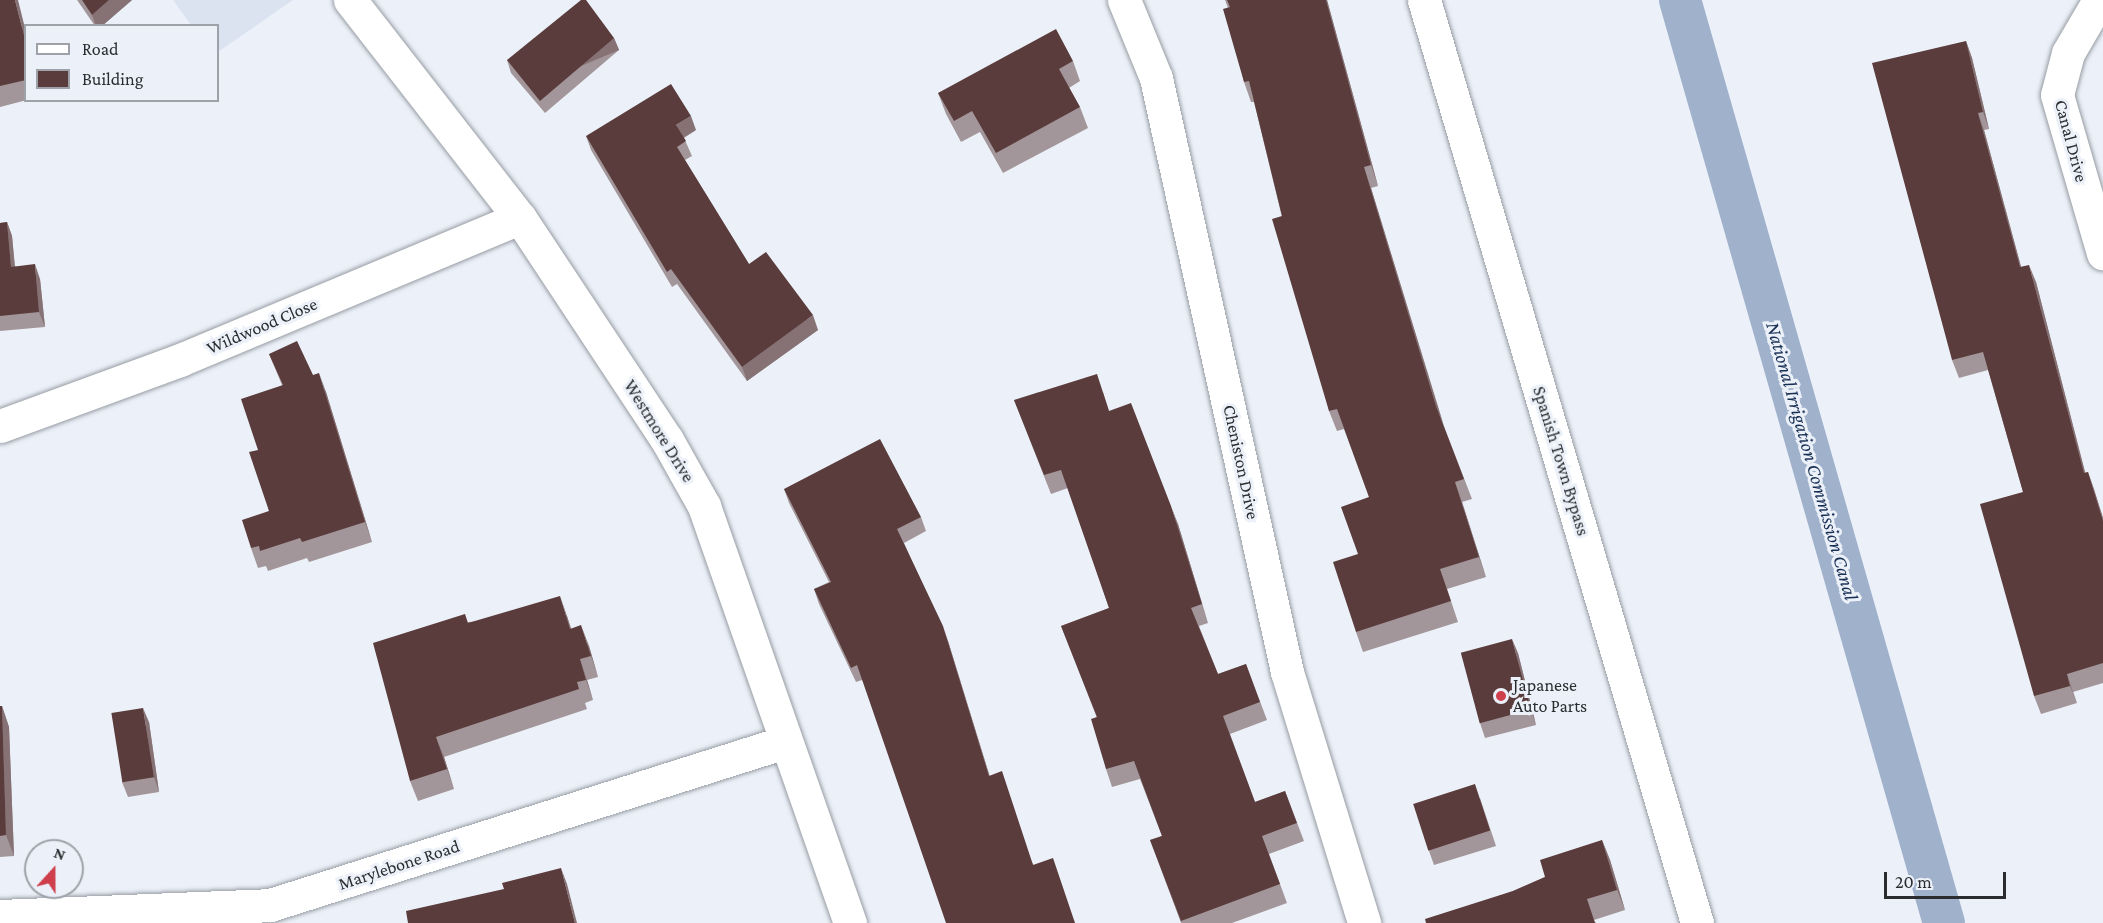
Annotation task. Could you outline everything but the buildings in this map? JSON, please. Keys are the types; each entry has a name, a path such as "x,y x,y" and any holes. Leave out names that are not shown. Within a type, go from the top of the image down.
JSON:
{"street":[{"name":"Westmore Drive","path":"350,0 520,218 668,440 704,506 850,923"},
{"name":"Cheniston Drive","path":"1124,0 1156,78 1287,672 1364,923"},
{"name":"Spanish Town Bypass","path":"1424,0 1697,923"},
{"name":"Canal Drive","path":"2099,0 2068,53 2057,95 2103,253"},
{"name":"Wildwood Close","path":"0,426 180,360 520,218"},
{"name":"Marylebone Road","path":"0,916 270,905 785,742"}],"shaded area":[{"path":"173,0 293,0 219,51 219,24 190,24"}],"waterway":[{"name":"National Irrigation Commission Canal","path":"1680,0 1944,923"}],"place":[{"name":"Japanese Auto Parts","path":"1501,696"}]}
